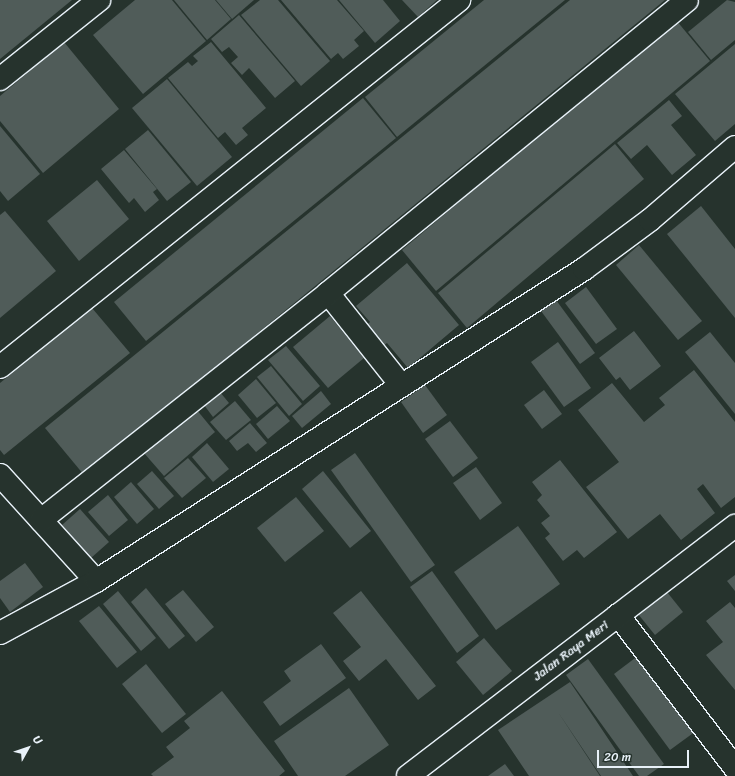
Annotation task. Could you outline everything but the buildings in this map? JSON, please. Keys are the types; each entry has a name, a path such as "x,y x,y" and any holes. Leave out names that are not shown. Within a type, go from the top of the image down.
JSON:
{"street":[{"path":"0,79 99,0"},
{"path":"0,367 459,0"},
{"path":"41,520 328,292 688,0"},
{"path":"0,633 96,581 400,384 623,242 735,147"},
{"path":"328,292 400,384"},
{"path":"0,475 96,581"},
{"name":"Jalan Raya Meri","path":"408,776 735,526"},
{"path":"618,615 735,768"}]}
